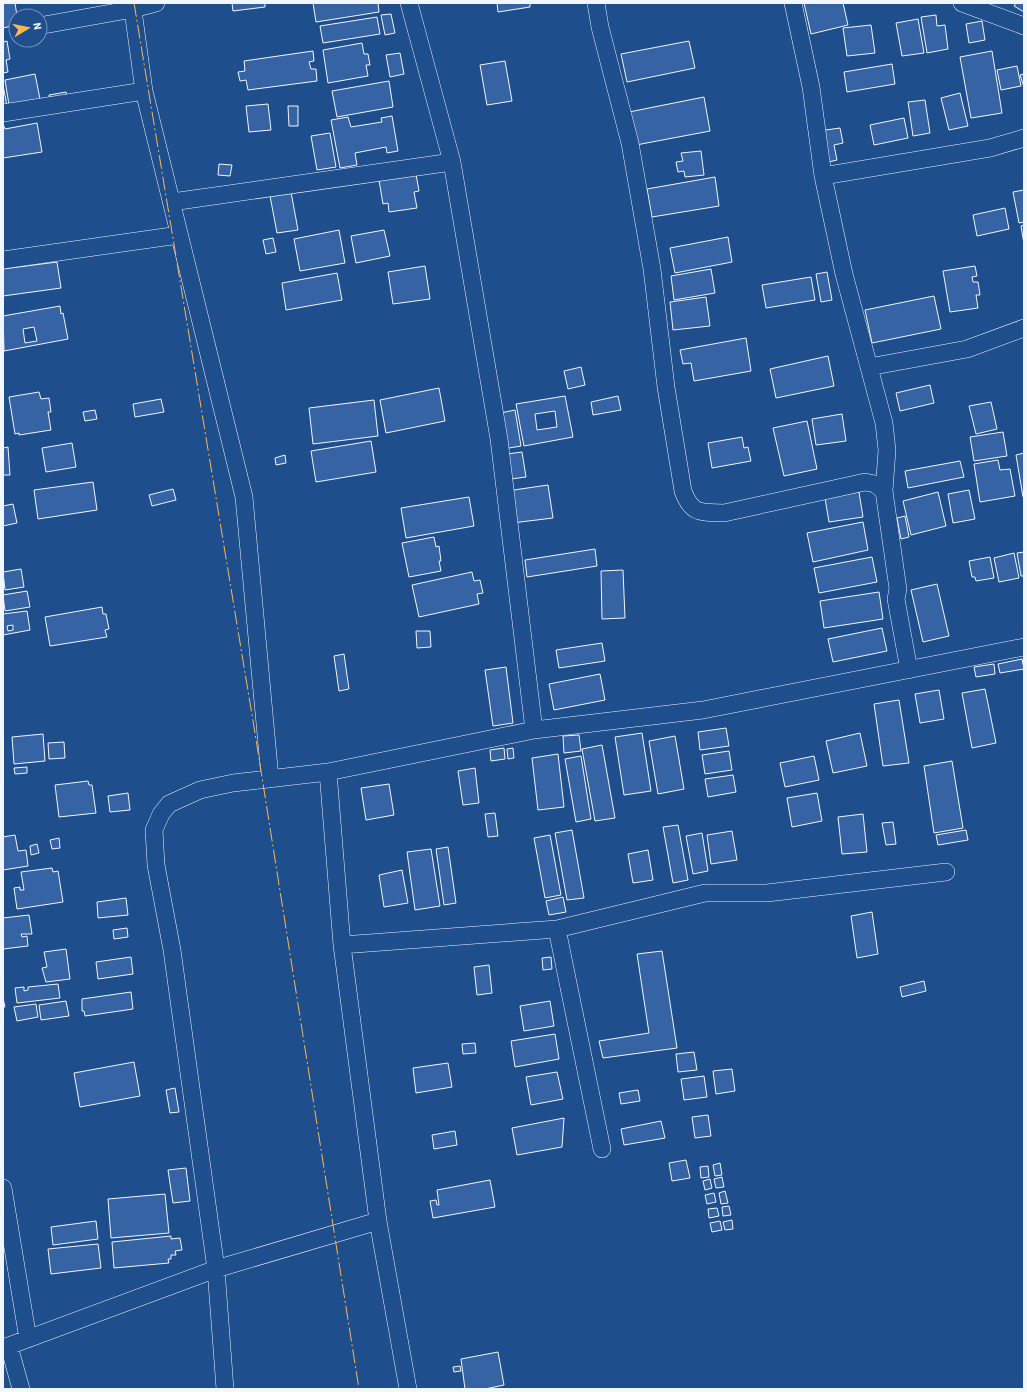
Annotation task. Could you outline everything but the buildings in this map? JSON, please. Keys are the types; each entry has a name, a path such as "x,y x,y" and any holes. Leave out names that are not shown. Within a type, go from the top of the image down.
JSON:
{"street":[{"path":"48,24 133,6 156,3"},
{"path":"409,3 452,162 499,439 534,730"},
{"path":"596,3 600,27 631,150 652,269 666,388 679,469 683,491 688,505 701,512 724,513 865,482 875,484 884,491"},
{"path":"793,3 811,88 823,176 844,274 884,423 886,450 884,491 898,590 896,599 909,670"},
{"path":"962,3 1024,26"},
{"path":"133,6 144,91 244,497 270,778"},
{"path":"3,113 144,91"},
{"path":"823,176 990,148 1024,138"},
{"path":"172,202 452,162"},
{"path":"3,260 179,235"},
{"path":"869,368 968,350 1024,328"},
{"path":"226,1389 216,1270 172,950 156,865 154,830 161,814 170,804 200,790 270,778 328,772 534,730 703,710 1024,647"},
{"path":"328,772 342,945 378,1221 408,1389"},
{"path":"342,945 557,929 705,893 767,893 946,872"},
{"path":"557,929 602,1149"},
{"path":"3,1188 28,1339"},
{"path":"21,1389 6,1347 216,1270 378,1221"}],"power":[{"path":"134,3 255,733 359,1389"}]}
